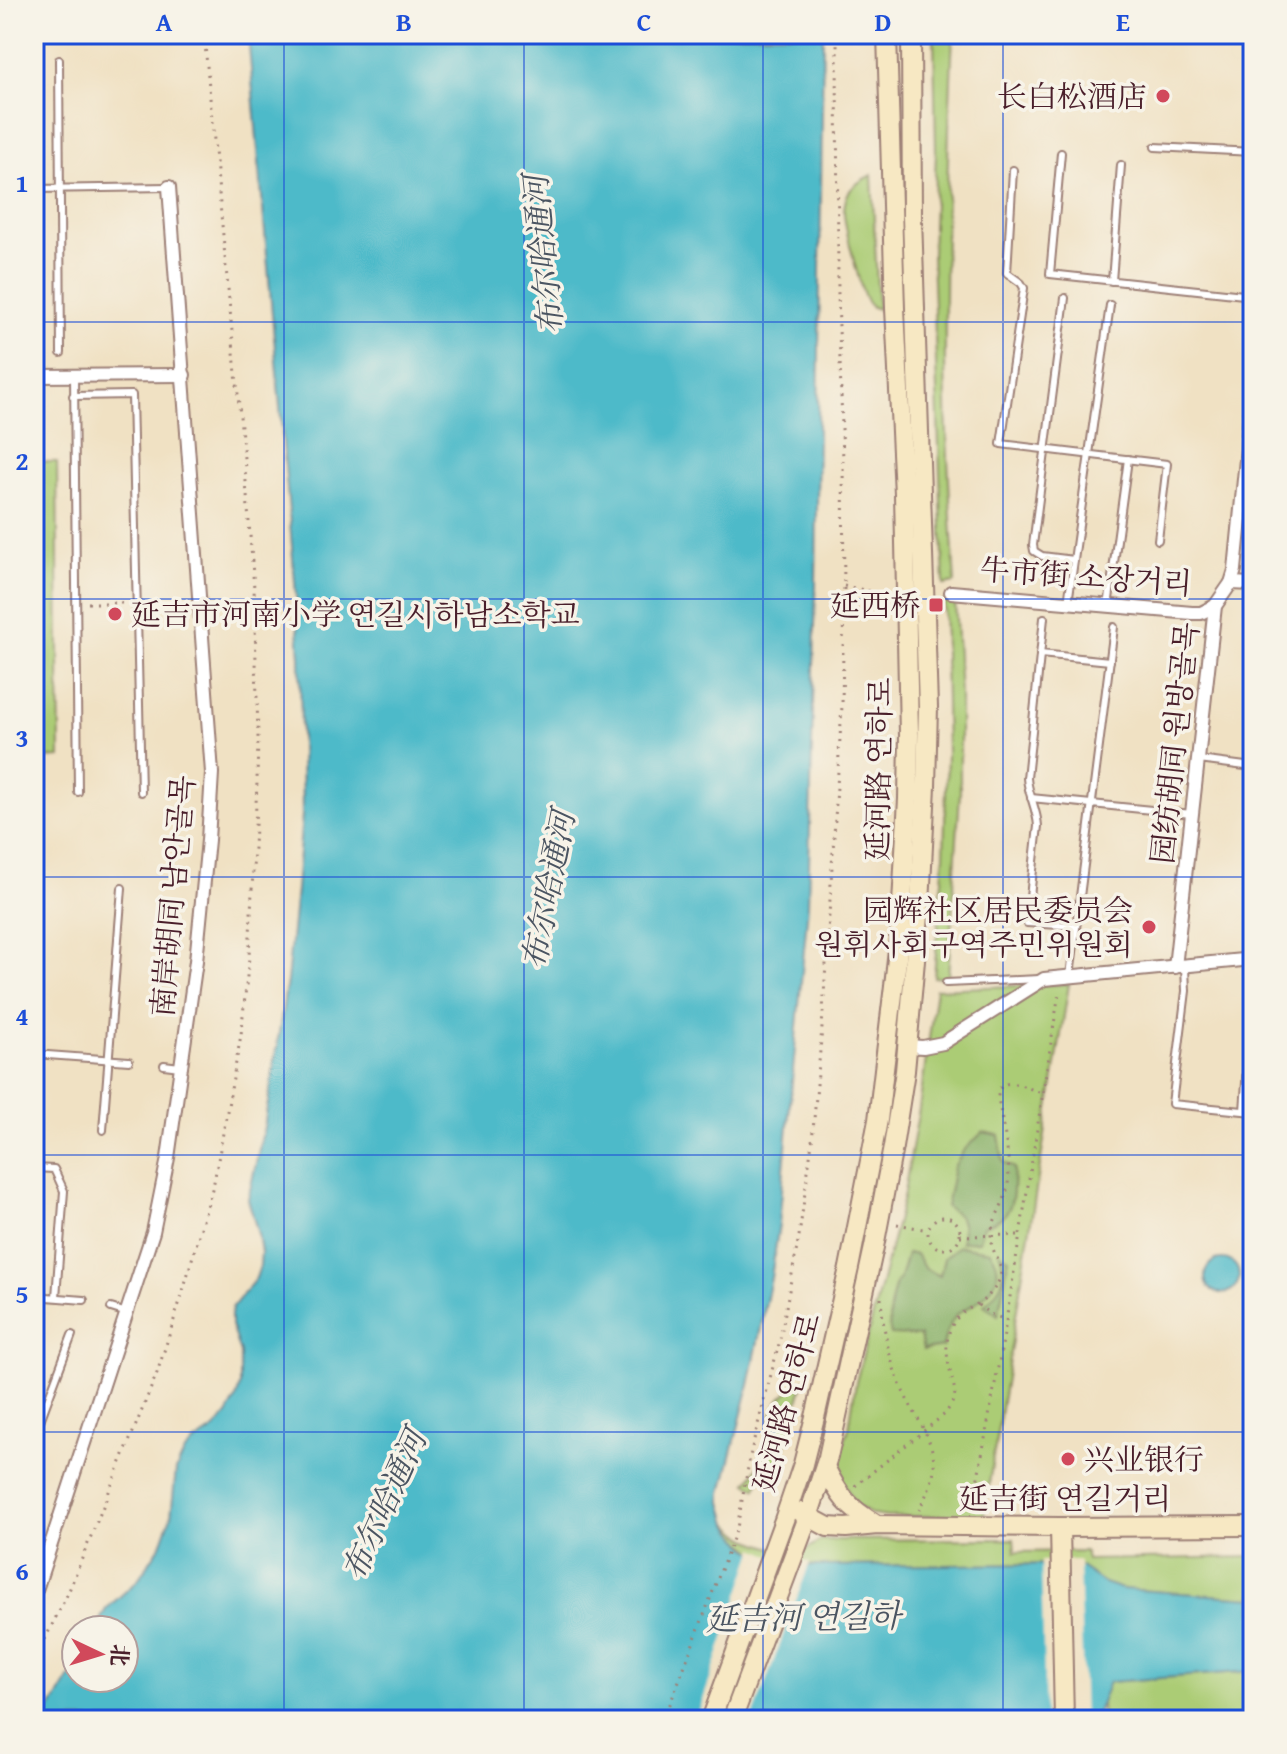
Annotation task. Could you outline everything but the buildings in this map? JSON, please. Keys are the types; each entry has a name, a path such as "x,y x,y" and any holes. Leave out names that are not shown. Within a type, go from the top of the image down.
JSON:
{"main road":[{"name":"延河路 연하로","path":"711,1720 803,1464 816,1413 872,1153 901,921 908,799 908,685 887,34"},
{"name":"延河路 연하로","path":"732,1720 825,1467 877,1233 907,1046 920,905 928,707 912,217 911,34"},
{"path":"825,1467 843,1499 858,1514 877,1525"},
{"name":"延吉街 연길거리","path":"786,1512 806,1522 828,1527 859,1528 877,1525 969,1526 1060,1534 1253,1526"},
{"path":"1060,1534 1064,1720"}],"street":[{"path":"1217,34 1253,38"},
{"name":"南岸胡同 남안골목","path":"35,1590 153,1232 168,1158 198,946 212,773 169,187"},
{"path":"34,376 184,375"},
{"name":"园纺胡同 원방골목","path":"1180,966 1192,814 1215,606 1231,583 1235,570 1253,388"},
{"name":"牛市街 소장거리","path":"1231,583 1253,584"},
{"name":"牛市街 소장거리","path":"951,592 1192,613 1201,613 1215,606"},
{"path":"907,1046 943,1043 1044,979 1253,959"}],"lane":[{"path":"59,60 61,353"},
{"path":"1155,147 1253,152"},
{"path":"1061,153 1050,274 1253,296"},
{"path":"1112,281 1121,165"},
{"path":"1013,170 1007,273 1024,288 1001,444 1167,464 1158,540"},
{"path":"34,189 169,187"},
{"path":"1065,298 1034,551 1042,556 1074,560"},
{"path":"1068,603 1110,305"},
{"path":"74,374 78,792"},
{"path":"73,396 132,395 141,792"},
{"path":"1108,607 1128,459"},
{"path":"1044,618 1027,778 1038,826 1027,923 1076,926"},
{"path":"1066,976 1076,926 1114,627"},
{"path":"1040,654 1110,661"},
{"path":"1199,760 1253,767"},
{"path":"1031,798 1192,814"},
{"path":"103,1130 122,888"},
{"path":"1180,966 1186,969 1186,991 1172,1104 1253,1112"},
{"path":"946,983 1044,979"},
{"path":"1244,1111 1249,1038 1253,1038"},
{"path":"34,1054 129,1061"},
{"path":"164,1065 181,1067"},
{"path":"34,1168 54,1169 64,1191 56,1297"},
{"path":"34,1296 84,1300"},
{"path":"111,1308 127,1313"},
{"path":"34,1437 72,1335"}],"path":[{"path":"664,1720 737,1528 751,1451 780,1340 812,1142 842,706 844,586 837,34"},
{"path":"844,586 891,595"},
{"path":"76,604 137,603"},
{"path":"969,1526 1066,976"},
{"path":"849,1491 945,1414 955,1397 946,1352 951,1326 960,1315 994,1291 1000,1279 1001,1266 990,1235 1007,1191 1008,1180 998,1090 1002,1084 1008,1083 1043,1093"},
{"path":"947,1217 959,1226 960,1236 955,1246 944,1250 930,1241 928,1230 933,1221 947,1217"},
{"path":"893,1223 928,1230"},
{"path":"960,1236 1020,1235"},
{"path":"880,1295 893,1365 932,1451 934,1464 931,1482 918,1513"},
{"path":"978,1305 1006,1320"}],"green space":[{"path":"934,34 953,34 945,318 947,442 955,583 944,585 932,253 936,152"},
{"path":"872,175 878,309 868,303 861,286 844,212 850,191"},
{"path":"34,462 57,462 60,757 43,758 43,796 34,795"},
{"path":"955,599 960,696 960,793 948,978 934,977 944,856 947,753 944,601"},
{"path":"1069,984 984,1515 873,1515 857,1506 841,1479 839,1460 903,1198 936,989"},
{"path":"983,1132 999,1135 1003,1162 1014,1168 1012,1197 1002,1217 983,1226 979,1241 961,1242 961,1222 946,1207 954,1167 963,1151"},
{"path":"959,1246 990,1251 998,1273 993,1286 956,1317 948,1328 943,1347 923,1350 920,1336 891,1335 891,1302 907,1254 916,1254 924,1268 940,1276 944,1258"},
{"path":"999,1252 1009,1258 998,1315 984,1305 1002,1282"},
{"path":"804,1380 776,1478 763,1473 756,1488 747,1483 762,1460 775,1407 784,1395"},
{"path":"728,1523 747,1539 800,1554 821,1540 1014,1539 1015,1552 1085,1551 1087,1560 1253,1557 1253,1598 1122,1589 1104,1583 1076,1564 788,1564 756,1553 746,1546"},
{"path":"1253,1671 1253,1720 1102,1720 1101,1703 1108,1682"}],"water":[{"path":"248,34 823,34 816,585 808,906 779,1224 771,1278 722,1502 728,1523 746,1547 780,1564 1076,1564 1104,1583 1122,1589 1253,1598 1253,1671 1109,1682 1096,1715 1089,1720 44,1720 60,1694 140,1694 140,1614 103,1614 137,1581 161,1545 171,1516 176,1470 185,1451 216,1428 227,1415 240,1386 240,1353 231,1325 232,1308 256,1278 260,1266 258,1234 248,1199 264,1127 287,981 302,815 300,657"},
{"path":"1222,1259 1234,1264 1239,1276 1234,1288 1222,1293 1210,1288 1205,1276 1210,1264"}],"pier":[{"path":"755,1548 781,1560 810,1562 752,1720 696,1720"},
{"path":"1077,1560 1084,1720 1045,1720 1041,1561"}],"place":[{"name":"长白松酒店","path":"1163,96"},
{"name":"延西桥","path":"936,605"},
{"name":"延吉市河南小学 연길시하남소학교","path":"115,614"},
{"name":"园辉社区居民委员会 원휘사회구역주민위원회","path":"1149,927"},
{"name":"兴业银行","path":"1068,1459"}],"water label":[{"name":"布尔哈通河","path":"543,255"},
{"name":"布尔哈通河","path":"548,890"},
{"name":"布尔哈通河","path":"384,1505"},
{"name":"延吉河 연길하","path":"803,1617"}]}
